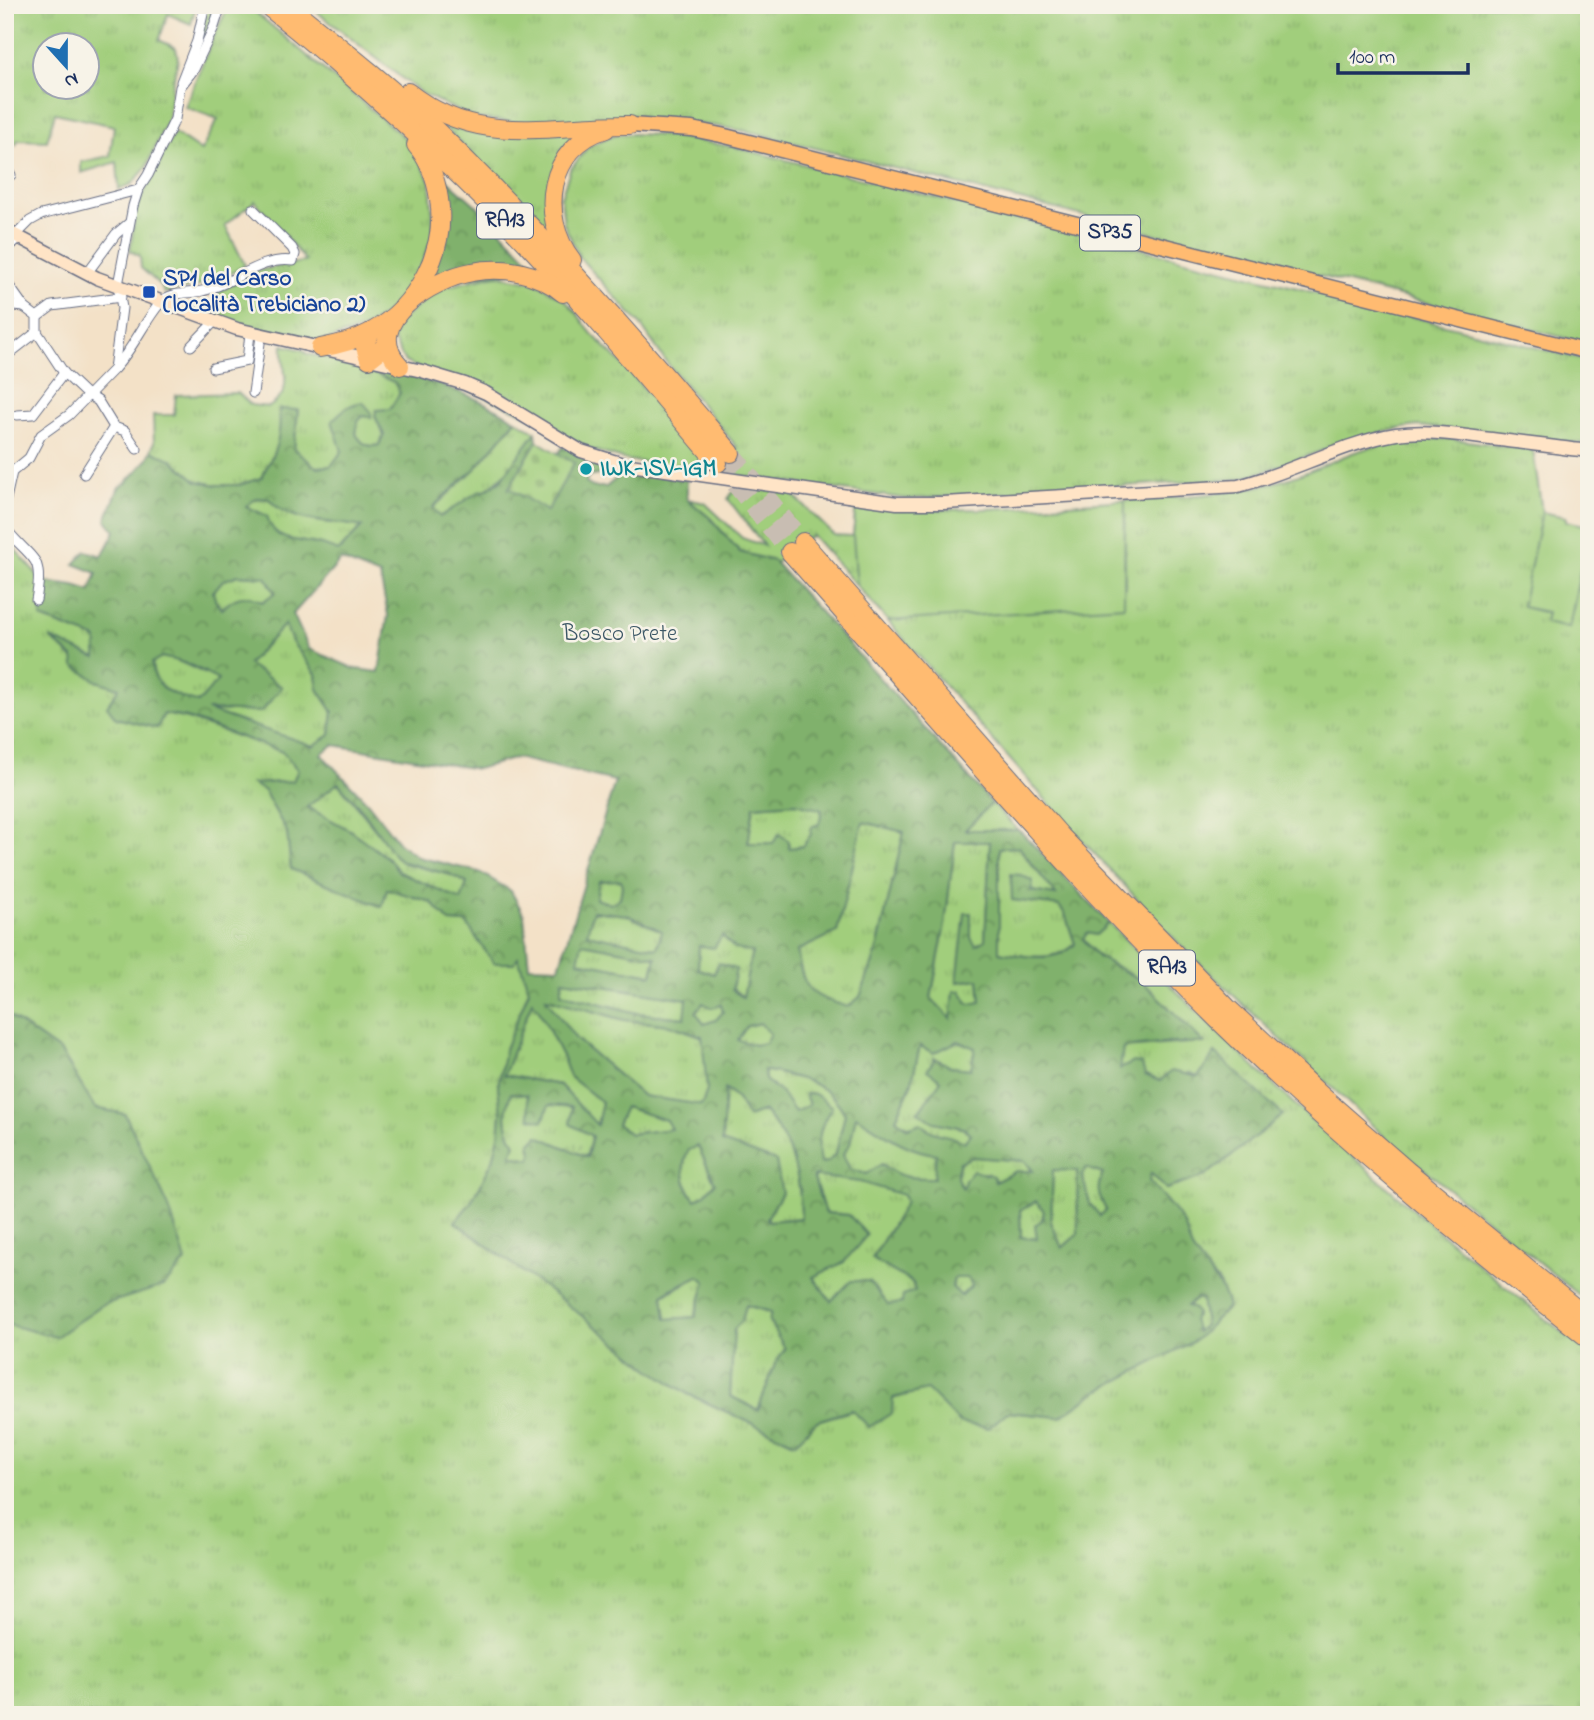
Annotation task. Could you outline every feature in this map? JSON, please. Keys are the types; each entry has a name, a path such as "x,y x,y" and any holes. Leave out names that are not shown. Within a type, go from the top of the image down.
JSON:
{"highway":[{"path":"260,5 379,107 418,147 429,163 440,206 439,239 420,284 391,324 387,341 390,353 400,366"},
{"name":"RA13","path":"266,5 361,84 447,164 654,375"},
{"path":"291,5 427,106 467,123 510,131 601,124 630,125"},
{"name":"RA13","path":"291,5 436,131 513,208 724,458"},
{"path":"630,125 590,135 568,154 555,181 552,211 556,230 570,257 629,325 654,375"},
{"path":"320,348 337,345 371,332 416,296 439,283 471,272 507,271 530,275 561,291 611,347 654,375"},
{"path":"371,332 365,344 369,359 387,341"},
{"name":"RA13","path":"1589,1319 1409,1172 1227,1007 1062,837 797,547 1052,849 1217,1019 1397,1183 1589,1339"}],"main road":[{"name":"SP35","path":"630,125 692,129 721,135 1589,352"},
{"path":"14,234 120,291 162,301 255,334 443,376 475,388 581,451 598,457 672,471 897,503 954,503 1238,486 1368,441 1397,434 1460,435 1589,451"}],"street":[{"path":"114,369 122,308 120,291 128,224 138,190 175,119 180,87 197,41 205,5"},
{"path":"180,87 194,69 221,6"},
{"path":"5,249 14,234 41,215 138,190"},
{"path":"5,503 9,470 29,458 45,431 69,415 90,396 131,349 162,301 172,296 217,287 259,267 293,261 295,254 292,248 253,209"},
{"path":"87,273 116,233 128,224"},
{"path":"5,280 24,307 37,317"},
{"path":"37,317 52,306 120,291"},
{"path":"5,305 24,307"},
{"path":"37,317 37,332 64,373 98,401 114,427 125,431 137,449"},
{"path":"191,346 215,321"},
{"path":"5,357 37,332"},
{"path":"213,368 247,362 255,334"},
{"path":"253,393 255,334"},
{"path":"17,415 33,414 64,373"},
{"path":"84,474 114,427"},
{"path":"5,527 36,561 36,600"}],"green space":[{"path":"5,5 196,5 191,24 168,14 159,40 176,48 178,59 168,119 146,168 132,184 119,190 117,162 81,173 81,162 110,156 114,126 55,113 47,141 18,140 16,145 5,145"},
{"path":"209,5 247,5 414,148 430,182 434,233 415,281 387,313 365,328 321,342 262,330 214,314 220,304 213,294 256,271 306,261 255,201 225,225 245,265 219,281 164,293 161,286 141,268 140,256 130,251 136,209 174,133 201,151 218,119 185,107 227,9 215,6 188,71"},
{"path":"308,5 1589,5 1589,344 756,133 660,120 524,123 473,118 421,93"},
{"path":"435,118 468,132 486,134 587,131 562,150 553,236"},
{"path":"613,135 670,136 734,147 1589,361 1589,444 1418,426 1349,441 1239,479 908,499 627,460 589,449 541,421 405,362 393,339 399,322 440,288 496,275 537,283 565,300 592,334 626,368 712,467 737,447 667,363 640,324 580,258 564,224 561,197 570,170 589,146"},
{"path":"445,178 478,207 538,269 432,282 442,180"},
{"path":"283,345 303,350 307,354 345,361 394,382 400,393 390,409 375,416 384,436 379,445 366,444 356,434 358,421 363,416 371,417 363,402 342,451 332,466 316,467 294,449 298,411 280,409 280,429 276,445 261,478 239,485 197,481 171,459 151,451 154,443 153,415 174,415 176,395 238,393 251,405 269,407 285,387"},
{"name":"Bosco Prete","path":"345,361 453,389 516,420 476,468 433,507 440,517 481,490 483,492 499,482 536,432 537,441 509,488 574,463 558,454 563,447 610,468 607,473 588,477 586,483 593,487 606,487 624,472 632,471 687,480 687,499 710,518 740,552 774,561 992,803 965,830 1018,830 1023,834 1109,923 1096,935 1087,933 1083,939 1098,957 1141,980 1204,1043 1123,1048 1120,1069 1134,1062 1142,1064 1145,1075 1160,1081 1171,1071 1198,1077 1215,1053 1283,1115 1205,1176 1166,1189 1151,1173 1149,1181 1180,1219 1193,1251 1226,1299 1228,1307 1196,1340 1096,1392 1060,1417 1007,1412 989,1428 960,1423 927,1390 893,1398 892,1413 869,1427 852,1410 817,1421 795,1443 688,1394 650,1369 455,1222 481,1184 493,1160 499,1136 501,1114 498,1086 505,1049 529,990 518,957 514,963 494,963 466,923 450,922 431,902 387,889 382,907 291,869 287,832 264,791 252,784 293,781 298,770 283,752 187,718 164,714 157,728 116,718 107,706 119,688 97,681 74,666 73,657 50,638 96,658 97,639 41,618 44,582 90,591 97,573 74,564 86,551 102,556 115,531 106,520 119,487 147,460 151,451 171,459 197,481 239,485 261,478 266,469 278,437 279,409 298,410 294,449 316,467 331,466 342,451 332,421 346,408 363,402 371,412 371,417 363,416 358,421 356,434 366,444 379,445 384,435 375,416 376,410 390,409 400,393 394,382","holes":["257,498 269,499 288,513 300,517 362,527 339,551 290,539 274,530 267,516 246,506","341,560 380,576 388,615 379,672 355,669 309,649 293,614","238,575 266,577 275,593 262,602 251,597 240,597 222,609 213,592 222,581","285,624 292,642 316,674 318,689 333,712 330,735 313,746 207,710 261,712 282,687 248,664","161,657 191,666 218,680 198,703 161,686 152,663","333,745 477,769 516,758 615,781 559,967 529,966 524,915 511,891 479,872 418,857 400,844 367,802 321,754","338,783 364,812 394,855 403,862 451,875 467,883 461,900 399,872 389,859 350,830 307,807","796,803 822,810 819,824 811,827 811,834 803,846 789,848 789,841 779,834 773,843 748,843 754,806","863,822 904,832 876,954 860,997 848,1007 825,999 810,990 802,975 797,951 837,932","955,842 990,842 985,940 976,945 971,938 971,913 965,913 957,982 979,979 981,1002 969,1004 961,991 954,991 951,1019 931,998 945,924","1019,847 1056,895 1031,891 1033,881 1011,874 1012,900 1059,906 1065,914 1075,944 1068,950 1049,956 999,952 999,848","621,880 620,898 611,904 596,899 599,881","593,911 627,915 662,931 657,948 587,934","722,936 735,949 752,952 743,997 732,990 736,969 718,963 714,974 698,969 699,946 714,948","582,943 656,957 652,975 578,961","563,980 687,999 685,1018 637,1013 561,993","546,998 624,1020 670,1025 702,1036 707,1090 702,1105 643,1096 576,1039","532,1001 539,1010 570,1077 602,1102 597,1125 560,1085 504,1075","703,1003 712,1008 721,1005 723,1012 716,1020 704,1024 696,1012","760,1023 770,1034 765,1043 755,1045 738,1040 747,1026","958,1041 975,1048 971,1069 951,1067 935,1058 927,1070 941,1080 918,1112 934,1122 963,1128 971,1134 964,1142 931,1131 920,1123 908,1128 896,1119 911,1085 920,1046 934,1053","764,1070 810,1082 830,1094 838,1103 845,1114 836,1153 828,1162 820,1163 818,1148 824,1120 832,1107 815,1094 805,1094 809,1105 795,1112 781,1092 765,1080","725,1089 737,1099 748,1117 764,1111 782,1136 793,1161 799,1188 801,1218 769,1221 767,1218 782,1193 776,1161 722,1142","511,1093 527,1095 530,1118 543,1121 549,1105 572,1107 570,1124 592,1136 587,1157 538,1136 530,1144 531,1159 511,1155 515,1144 506,1118","625,1107 666,1120 671,1129 630,1134 617,1124","856,1116 904,1145 936,1154 934,1178 906,1177 882,1164 866,1174 850,1169 843,1155 850,1144","698,1146 715,1183 695,1200 684,1175 686,1156 689,1150","973,1157 1025,1161 1033,1171 1016,1171 995,1182 993,1176 973,1170 965,1180 963,1188 957,1179 960,1162","1086,1168 1103,1174 1099,1193 1106,1210 1100,1216 1090,1204 1082,1175","1053,1170 1077,1171 1078,1234 1062,1248 1051,1222","813,1176 860,1182 903,1195 906,1202 872,1259 913,1283 915,1291 903,1295 902,1303 888,1305 869,1281 851,1281 831,1301 813,1277 844,1262 867,1235 849,1215 825,1213","1036,1201 1044,1211 1042,1220 1035,1225 1037,1239 1021,1237 1020,1211","699,1276 706,1282 695,1317 666,1319 663,1295","954,1278 968,1278 972,1285 961,1296 952,1287","1196,1299 1201,1299 1205,1324 1197,1332 1193,1320 1197,1314 1187,1306","746,1305 771,1312 769,1321 785,1349 776,1362 758,1410 730,1396 734,1329 742,1321"]},
{"path":"516,420 536,432 519,457 491,486 440,517 433,508 476,468"},
{"path":"1418,439 1452,439 1533,450 1542,512 1523,607 1547,613 1545,623 1569,628 1589,535 1589,1303 1386,1138 1184,949 1067,824 812,535 776,563 740,552 710,518 687,499 705,503 742,538 764,546 728,499 742,487 792,494 834,535 853,536 856,504 1125,587 1125,500 1208,494 1270,484 1363,450"},
{"path":"537,441 574,463 547,511 509,488"},
{"path":"257,498 269,499 288,513 300,517 363,526 339,551 313,543 286,540 245,506"},
{"path":"1125,500 1124,606 888,621 857,586 853,536 856,504 956,510"},
{"path":"1542,512 1589,526 1569,628 1545,623 1547,612 1522,607"},
{"path":"5,538 44,582 41,618 97,639 96,659 53,640 97,681 119,688 119,692 164,714 187,719 283,752 298,770 293,781 264,791 287,832 291,869 382,907 387,888 431,902 450,922 466,923 494,963 518,956 529,990 505,1049 498,1086 501,1114 499,1136 493,1160 481,1184 455,1222 650,1369 688,1394 794,1443 817,1421 927,1389 1006,1412 1060,1417 1096,1392 1195,1340 1228,1307 1218,1281 1210,1275 1191,1248 1185,1227 1149,1181 1151,1173 1166,1189 1205,1176 1282,1115 1215,1053 1198,1077 1188,1073 1160,1081 1119,1070 1123,1048 1203,1042 1141,980 1098,957 1083,939 1087,933 1096,935 1109,923 1231,1045 1332,1138 1458,1248 1589,1353 1589,1715 5,1715 5,1318 95,1108 61,1052 5,1013"},
{"path":"238,575 266,577 275,593 262,602 247,599 223,610 212,592 222,581"},
{"path":"285,624 292,642 316,674 318,689 333,712 330,735 313,746 204,709 262,712 247,665"},
{"path":"161,657 176,660 219,680 198,703 181,697 161,686 157,680 152,663"},
{"path":"338,783 403,863 451,875 467,883 461,900 399,872 389,859 306,807"},
{"path":"796,803 823,810 819,824 803,846 788,849 773,843 748,843 754,806"},
{"path":"992,803 1018,830 964,830"},
{"path":"863,822 904,832 876,954 860,997 848,1007 824,999 810,990 802,975 797,950 837,932"},
{"path":"955,841 990,842 985,940 976,945 971,938 971,914 958,982 979,979 981,1002 969,1005 961,991 952,1020 931,998 945,924"},
{"path":"1019,847 1057,896 1011,886 1059,906 1065,914 1075,944 1059,954 1039,957 999,952 999,848"},
{"path":"621,879 620,898 611,904 595,899 599,881"},
{"path":"592,911 627,915 662,931 657,949 586,934"},
{"path":"722,936 752,952 743,997 714,974 698,969 699,946"},
{"path":"582,942 656,957 652,975 577,961"},
{"path":"563,980 688,999 685,1018 637,1013 561,993"},
{"path":"545,997 624,1020 670,1025 703,1037 707,1090 702,1105 643,1096 576,1039"},
{"path":"532,1001 563,1058 570,1077 602,1102 597,1126 560,1085 504,1075"},
{"path":"703,1003 721,1005 723,1012 716,1020 704,1024 695,1013"},
{"path":"5,1013 61,1052 95,1108 125,1114 168,1205 186,1261 164,1286 102,1305 56,1337 5,1324"},
{"path":"760,1023 770,1034 765,1043 755,1045 737,1040 747,1026"},
{"path":"958,1041 975,1048 971,1069 951,1067 935,1058 941,1079 934,1122 962,1128 971,1134 964,1142 912,1128 896,1119 911,1085 920,1046 934,1053"},
{"path":"764,1070 810,1082 830,1094 838,1103 845,1114 836,1153 828,1162 820,1163 817,1145 823,1121 805,1094 809,1105 795,1113 781,1092 765,1080"},
{"path":"724,1089 737,1099 748,1117 764,1111 782,1136 797,1174 801,1218 769,1221 767,1218 782,1193 722,1142"},
{"path":"511,1092 527,1095 543,1121 549,1104 573,1107 592,1135 586,1157 538,1136 531,1159 511,1155 515,1144 506,1118"},
{"path":"625,1107 666,1120 672,1129 630,1134 617,1124"},
{"path":"855,1115 904,1145 937,1154 934,1179 906,1177 882,1164 866,1174 850,1169 843,1155 850,1144"},
{"path":"698,1146 715,1183 695,1200 686,1182 684,1162 689,1149"},
{"path":"973,1157 1025,1161 1033,1172 1016,1171 995,1182 987,1173 978,1173 963,1189 956,1181 960,1162"},
{"path":"1086,1168 1103,1174 1106,1211 1099,1216 1090,1204 1082,1175"},
{"path":"1053,1170 1077,1170 1078,1234 1062,1248 1051,1222"},
{"path":"813,1175 860,1182 903,1194 906,1202 872,1259 913,1283 915,1291 902,1303 888,1306 869,1281 831,1302 813,1277 844,1262 849,1215 825,1213"},
{"path":"1036,1201 1044,1211 1038,1239 1021,1237 1020,1211"},
{"path":"700,1276 706,1282 695,1317 666,1320 663,1295"},
{"path":"954,1278 968,1278 972,1285 961,1296 952,1287"},
{"path":"1201,1298 1205,1325 1196,1333 1187,1307"},
{"path":"746,1305 771,1313 769,1321 785,1349 776,1362 758,1410 730,1396 734,1329 742,1321"}],"tunnel":[{"path":"731,453 803,542"},
{"path":"718,463 790,552"}],"place":[{"name":"SP1 del Carso (località Trebiciano 2)","path":"149,292"},
{"name":"IWK-ISV-IGM","path":"586,469"}]}
